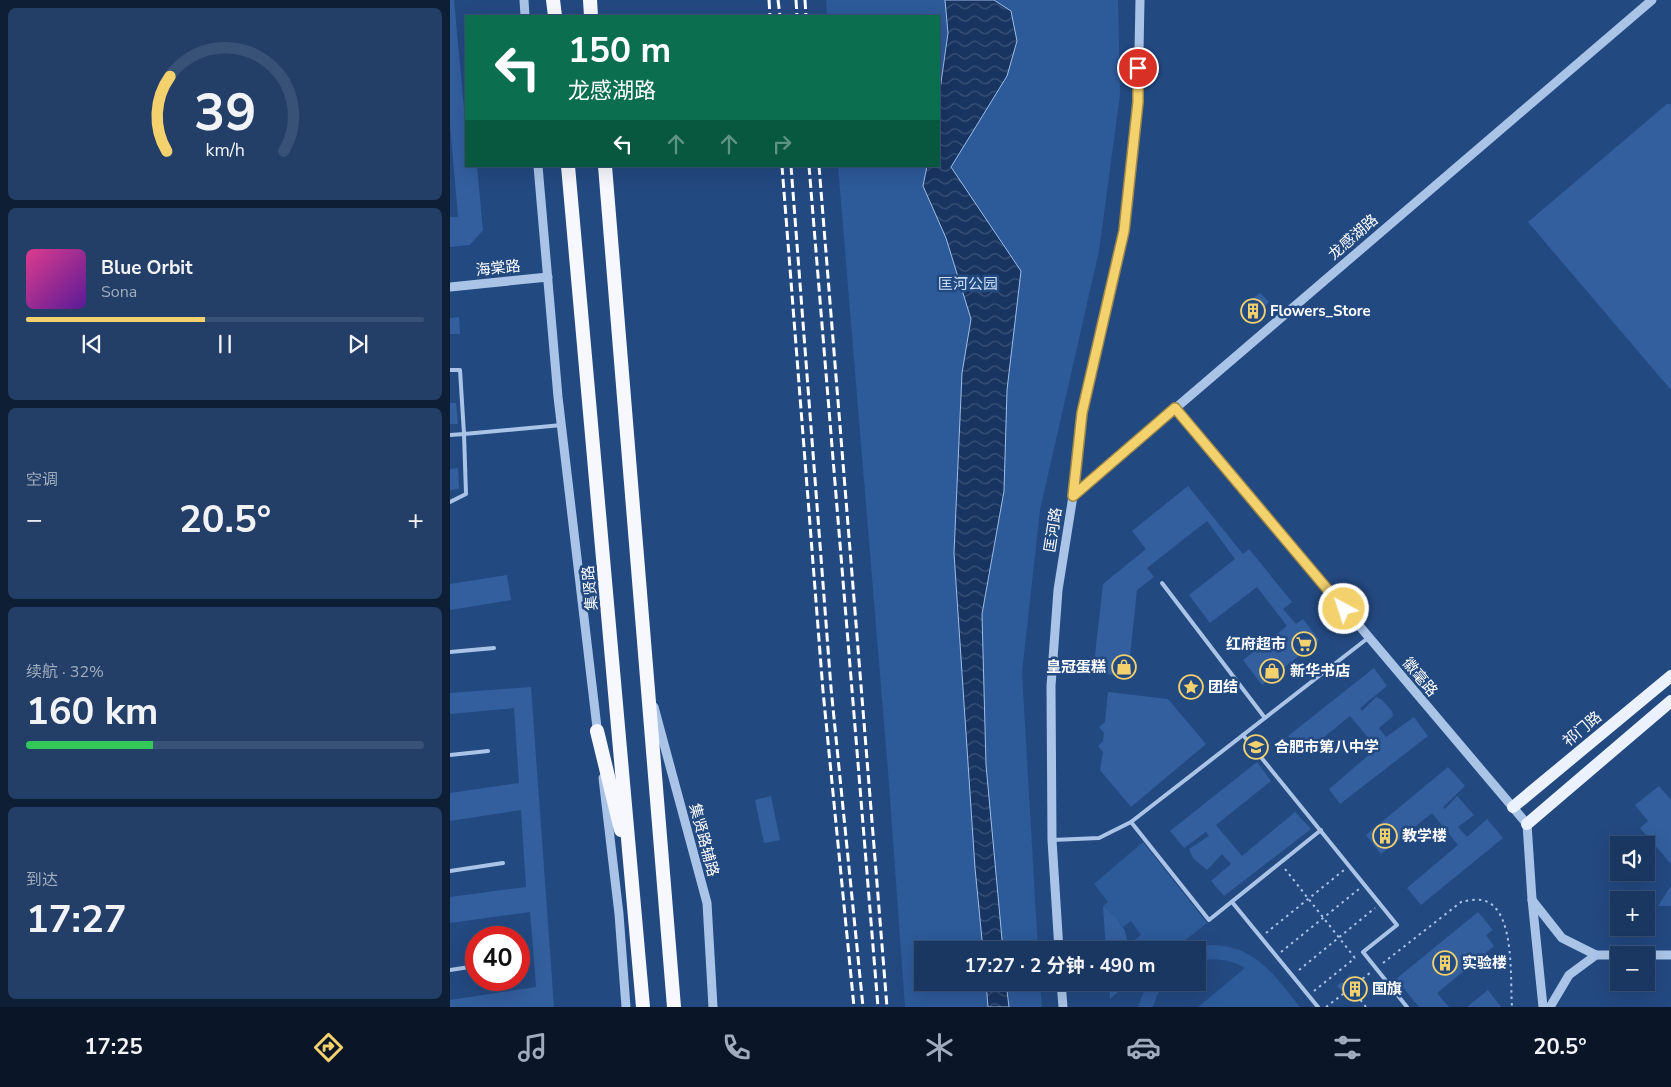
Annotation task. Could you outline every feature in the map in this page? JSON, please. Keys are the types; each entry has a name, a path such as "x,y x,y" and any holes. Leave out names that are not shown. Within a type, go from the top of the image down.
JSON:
{"highway":[{"path":"553,0 555,15"},
{"path":"590,0 591,15"},
{"name":"集贤路","path":"568,167 643,1007"},
{"path":"604,167 674,1007"},
{"path":"597,732 632,877"}],"main road":[{"name":"祁门路","path":"1513,807 1671,676"},
{"path":"1527,824 1671,701"}],"street":[{"path":"524,0 526,15"},
{"name":"匡河路","path":"1058,941 1052,840 1051,686 1058,590 1073,496 1082,413 1124,231 1138,102 1140,0"},
{"name":"龙感湖路","path":"1073,496 1652,0"},
{"path":"538,167 562,425 619,914 626,1007"},
{"name":"海棠路","path":"450,287 548,277"},
{"name":"徽毫路","path":"1175,408 1527,824"},
{"name":"集贤路辅路","path":"648,684 707,903 714,1007"},
{"path":"1527,824 1532,899 1543,1007"},
{"path":"1532,899 1562,938 1596,955 1610,955"},
{"path":"1550,1007 1569,975 1596,955"},
{"path":"1655,955 1671,955"},
{"path":"1062,991 1063,1007"}],"lane":[{"path":"450,370 460,370 466,494 450,502"},
{"path":"450,435 562,425"},
{"path":"1162,583 1265,718"},
{"path":"1052,840 1099,838 1131,822 1368,638"},
{"path":"450,652 494,648"},
{"path":"1242,735 1350,865 1397,925 1363,952 1407,1007"},
{"path":"450,755 488,751"},
{"path":"1131,822 1209,920 1321,830"},
{"path":"450,871 502,863"},
{"path":"1232,902 1318,1007"},
{"path":"450,970 465,968"}],"path":[{"path":"1280,863 1355,958"},
{"path":"1261,937 1350,865"},
{"path":"1276,956 1365,885"},
{"path":"1326,1007 1461,902 1474,900 1487,901 1497,910 1509,939 1512,1007"},
{"path":"1292,975 1380,904"},
{"path":"1309,996 1363,952"},
{"path":"1351,988 1366,1007"}],"green space":[{"name":"匡河公园","path":"826,0 1118,0 1120,95 1099,251 1040,510 1022,672 1037,941 914,941 914,991 1041,991 1042,1007 905,1007 888,771 838,167 940,167 940,15 827,15"},
{"path":"1143,842 1207,923 1184,941 1133,941 1141,935 1131,921 1123,927 1116,917 1103,906 1108,902 1094,884"},
{"path":"1206,945 1237,949 1250,955 1271,972 1300,1007 1198,1007 1245,968 1222,960 1206,960"},
{"path":"1144,991 1160,991 1153,1007 1138,1007"}],"water":[{"path":"945,0 994,0 1011,11 1017,41 1007,76 951,167 1021,271 1007,390 1004,491 982,614 986,765 1002,941 982,941 975,868 954,553 962,373 971,319 946,238 923,186 927,167 940,167 940,90 948,33"},
{"path":"987,991 1007,991 1009,1007 988,1007"}],"building":[{"path":"450,0 454,0 465,108 465,167 477,167 483,230 470,245 450,247 450,217 458,217 450,125"},
{"path":"1667,104 1671,104 1671,390 1528,222"},
{"name":"Flowers_Store","path":"1260,293 1269,302 1252,317 1244,305"},
{"path":"459,317 460,334 450,334 450,318"},
{"path":"450,403 456,403 458,424 450,424"},
{"path":"458,468 459,489 450,490 450,469"},
{"path":"1188,486 1243,554 1249,549 1292,602 1283,609 1296,624 1303,619 1319,640 1262,685 1243,660 1287,626 1257,587 1210,623 1189,595 1235,559 1207,521 1147,568 1154,577 1137,590 1128,676 1093,673 1103,584 1146,549 1132,531"},
{"path":"507,575 511,600 450,610 450,584"},
{"path":"1374,668 1387,686 1360,708 1362,711 1376,697 1382,700 1392,711 1393,716 1379,728 1386,737 1414,717 1428,736 1340,804 1329,789 1377,748 1350,716 1302,755 1288,736"},
{"path":"531,687 554,1007 450,1007 450,1000 510,991 530,991 530,988 536,987 530,912 450,923 450,897 526,887 521,810 450,821 450,793 519,783 514,708 450,714 450,693"},
{"path":"1108,692 1168,699 1206,744 1131,807 1100,770 1103,752 1098,746 1103,741 1104,733 1099,727 1105,722"},
{"path":"1257,762 1271,781 1216,825 1242,856 1295,812 1311,829 1224,896 1211,881 1231,864 1222,854 1207,870 1193,858 1189,849 1209,836 1206,832 1184,848 1170,831"},
{"name":"教学楼","path":"1448,767 1465,786 1443,807 1445,809 1457,796 1474,815 1458,827 1467,837 1487,819 1503,838 1421,905 1407,888 1458,845 1432,813 1381,854 1366,835"},
{"path":"1659,786 1671,800 1671,864 1655,845 1655,836 1647,836 1640,828 1648,821 1635,805"},
{"path":"771,796 780,840 764,843 755,800"},
{"path":"1671,886 1671,906 1658,906"},
{"path":"1103,906 1116,917 1125,931 1127,941 1105,941"},
{"name":"实验楼","path":"1478,912 1493,930 1486,935 1494,946 1437,993 1449,1007 1419,1007 1396,979"},
{"name":"国旗","path":"1350,975 1355,981 1351,984 1354,988 1359,985 1364,990 1358,995 1355,992 1353,993 1356,997 1350,1002 1345,995 1349,992 1346,988 1342,991 1337,986 1342,982 1345,985 1349,982 1346,979"},
{"name":"实验楼","path":"1488,990 1501,1007 1467,1007"},
{"path":"1110,991 1118,991 1117,993 1110,999"}],"railway":[{"path":"769,0 770,15"},
{"path":"778,0 780,15"},
{"path":"796,0 797,15"},
{"path":"805,0 806,15"},
{"path":"782,167 823,691 854,1007"},
{"path":"791,167 831,688 863,1007"},
{"path":"809,167 878,1007"},
{"path":"819,167 887,1007"}],"place":[{"name":"Flowers_Store","path":"1253,311"},
{"name":"红府超市","path":"1304,644"},
{"name":"皇冠蛋糕","path":"1124,667"},
{"name":"新华书店","path":"1272,671"},
{"name":"团结","path":"1191,687"},
{"name":"合肥市第八中学","path":"1256,747"},
{"name":"教学楼","path":"1385,836"},
{"name":"实验楼","path":"1445,963"},
{"name":"国旗","path":"1355,989"}],"route":[{"path":"1138,68 1138,102 1124,231 1082,413 1073,496 1175,408 1344,609"}]}
